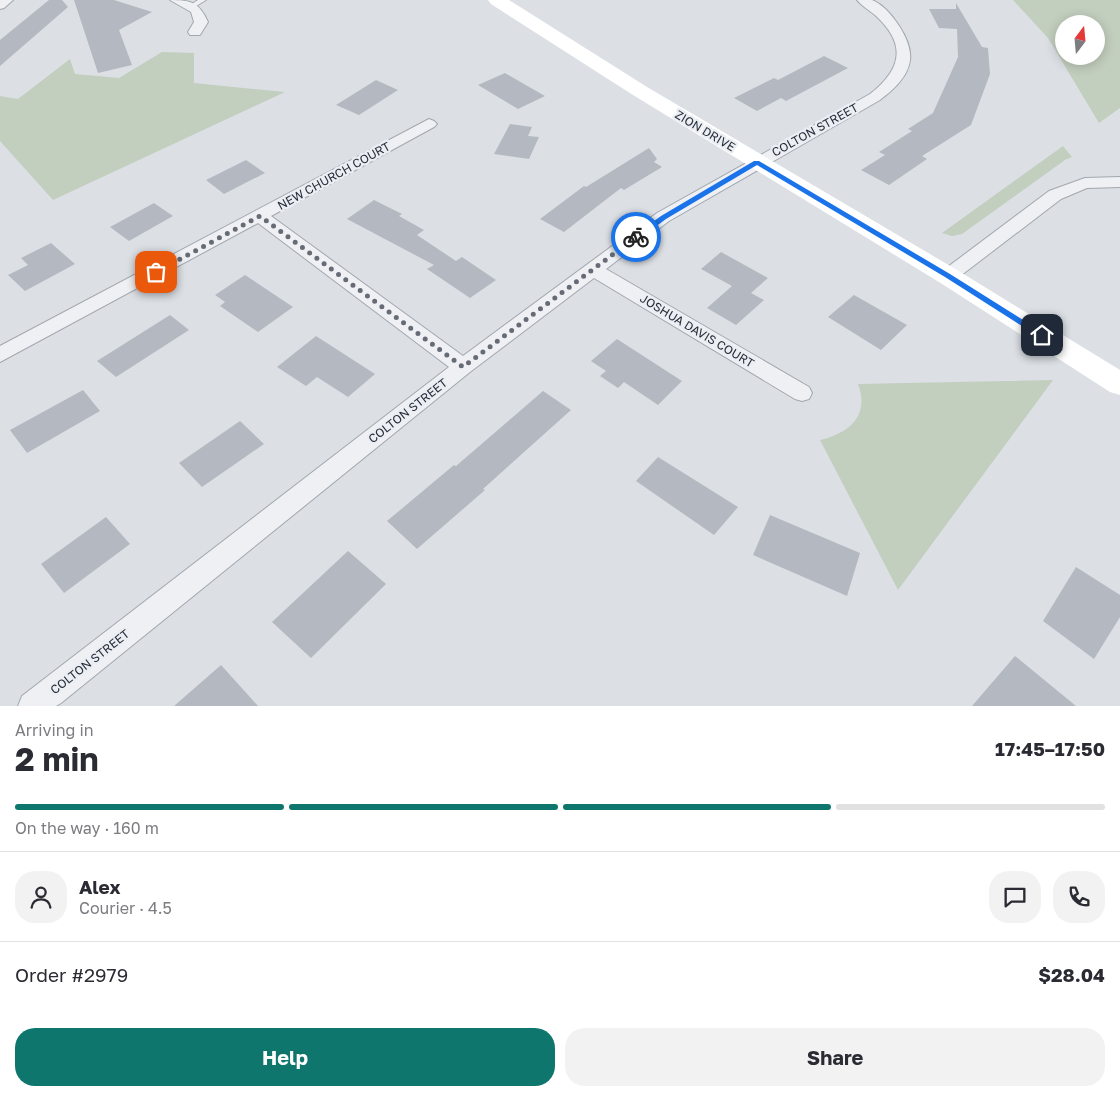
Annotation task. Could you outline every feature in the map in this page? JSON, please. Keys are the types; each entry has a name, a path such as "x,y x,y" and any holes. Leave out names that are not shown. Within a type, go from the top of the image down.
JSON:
{"main road":[{"name":"ZION DRIVE","path":"497,0 757,162 948,276 1120,384"}],"street":[{"path":"0,5 7,0"},
{"path":"176,0 196,10 201,22 195,32"},
{"name":"COLTON STREET","path":"32,706 52,693 463,367 663,217 757,162 875,97 887,88 902,66 903,50 898,33 885,17 863,0"},
{"name":"NEW CHURCH COURT","path":"0,354 429,124"},
{"path":"948,276 1055,195 1085,183 1120,182"},
{"path":"260,216 463,367"},
{"name":"JOSHUA DAVIS COURT","path":"592,269 802,393"}],"lane":[{"path":"191,7 203,0"}],"green space":[{"path":"1013,0 1120,0 1120,108 1099,123 1064,65 1105,65 1105,15 1055,15 1055,50 1048,38"},
{"path":"162,52 194,53 194,83 285,92 53,200 0,141 0,96 18,99 70,59 75,74 119,78"},
{"path":"1063,146 1072,157 1065,160 962,234 952,236 942,233"},
{"path":"1053,380 898,590 820,440 848,428 859,414 861,395 858,384"}],"building":[{"path":"49,0 62,0 68,7 0,66 0,40"},
{"path":"74,0 114,0 152,12 119,30 132,65 98,73"},
{"path":"956,3 982,47 988,48 990,74 971,125 922,156 927,159 889,185 861,170 885,155 879,152 912,131 908,129 933,113 958,57 957,29 939,28 929,9 956,9"},
{"path":"824,56 848,68 786,101 781,98 757,111 734,98 774,78 778,80"},
{"path":"505,73 545,96 518,109 478,85"},
{"path":"376,80 398,90 359,115 336,105"},
{"path":"510,124 532,127 528,136 539,137 529,159 494,154"},
{"path":"649,148 657,159 654,162 662,167 624,190 621,188 564,232 540,219 584,186 586,187"},
{"path":"246,160 265,173 224,194 206,180"},
{"path":"374,200 402,214 399,216 424,230 417,235 456,261 462,257 496,280 470,298 427,269 434,265 347,219"},
{"path":"154,203 173,216 129,241 110,227"},
{"path":"51,243 75,264 25,291 8,275 28,265 21,258"},
{"path":"721,252 768,278 751,293 764,300 736,325 707,308 732,286 701,269"},
{"path":"245,275 293,307 258,332 220,306 225,302 215,295"},
{"path":"854,295 907,325 881,350 828,317"},
{"path":"170,315 189,330 116,377 97,361"},
{"path":"316,336 375,374 348,397 317,377 306,386 277,367"},
{"path":"617,339 682,381 658,405 624,382 618,388 600,376 606,371 591,361"},
{"path":"83,390 100,411 27,453 10,430"},
{"path":"543,391 571,410 483,489 485,490 417,549 387,521 454,465 456,466"},
{"path":"240,421 264,444 202,487 179,463"},
{"path":"658,457 738,507 714,535 636,481"},
{"path":"770,515 860,553 847,596 753,555"},
{"path":"106,517 130,544 64,593 41,564"},
{"path":"348,551 386,584 311,658 272,622"},
{"path":"1076,567 1120,595 1120,617 1094,659 1043,621"},
{"path":"1015,656 1076,706 972,706"},
{"path":"221,665 258,706 174,706"}],"way so far":[{"path":"156,272 260,216 463,367 636,237"}],"route":[{"path":"636,237 663,217 757,162 948,276 1042,335"}]}
